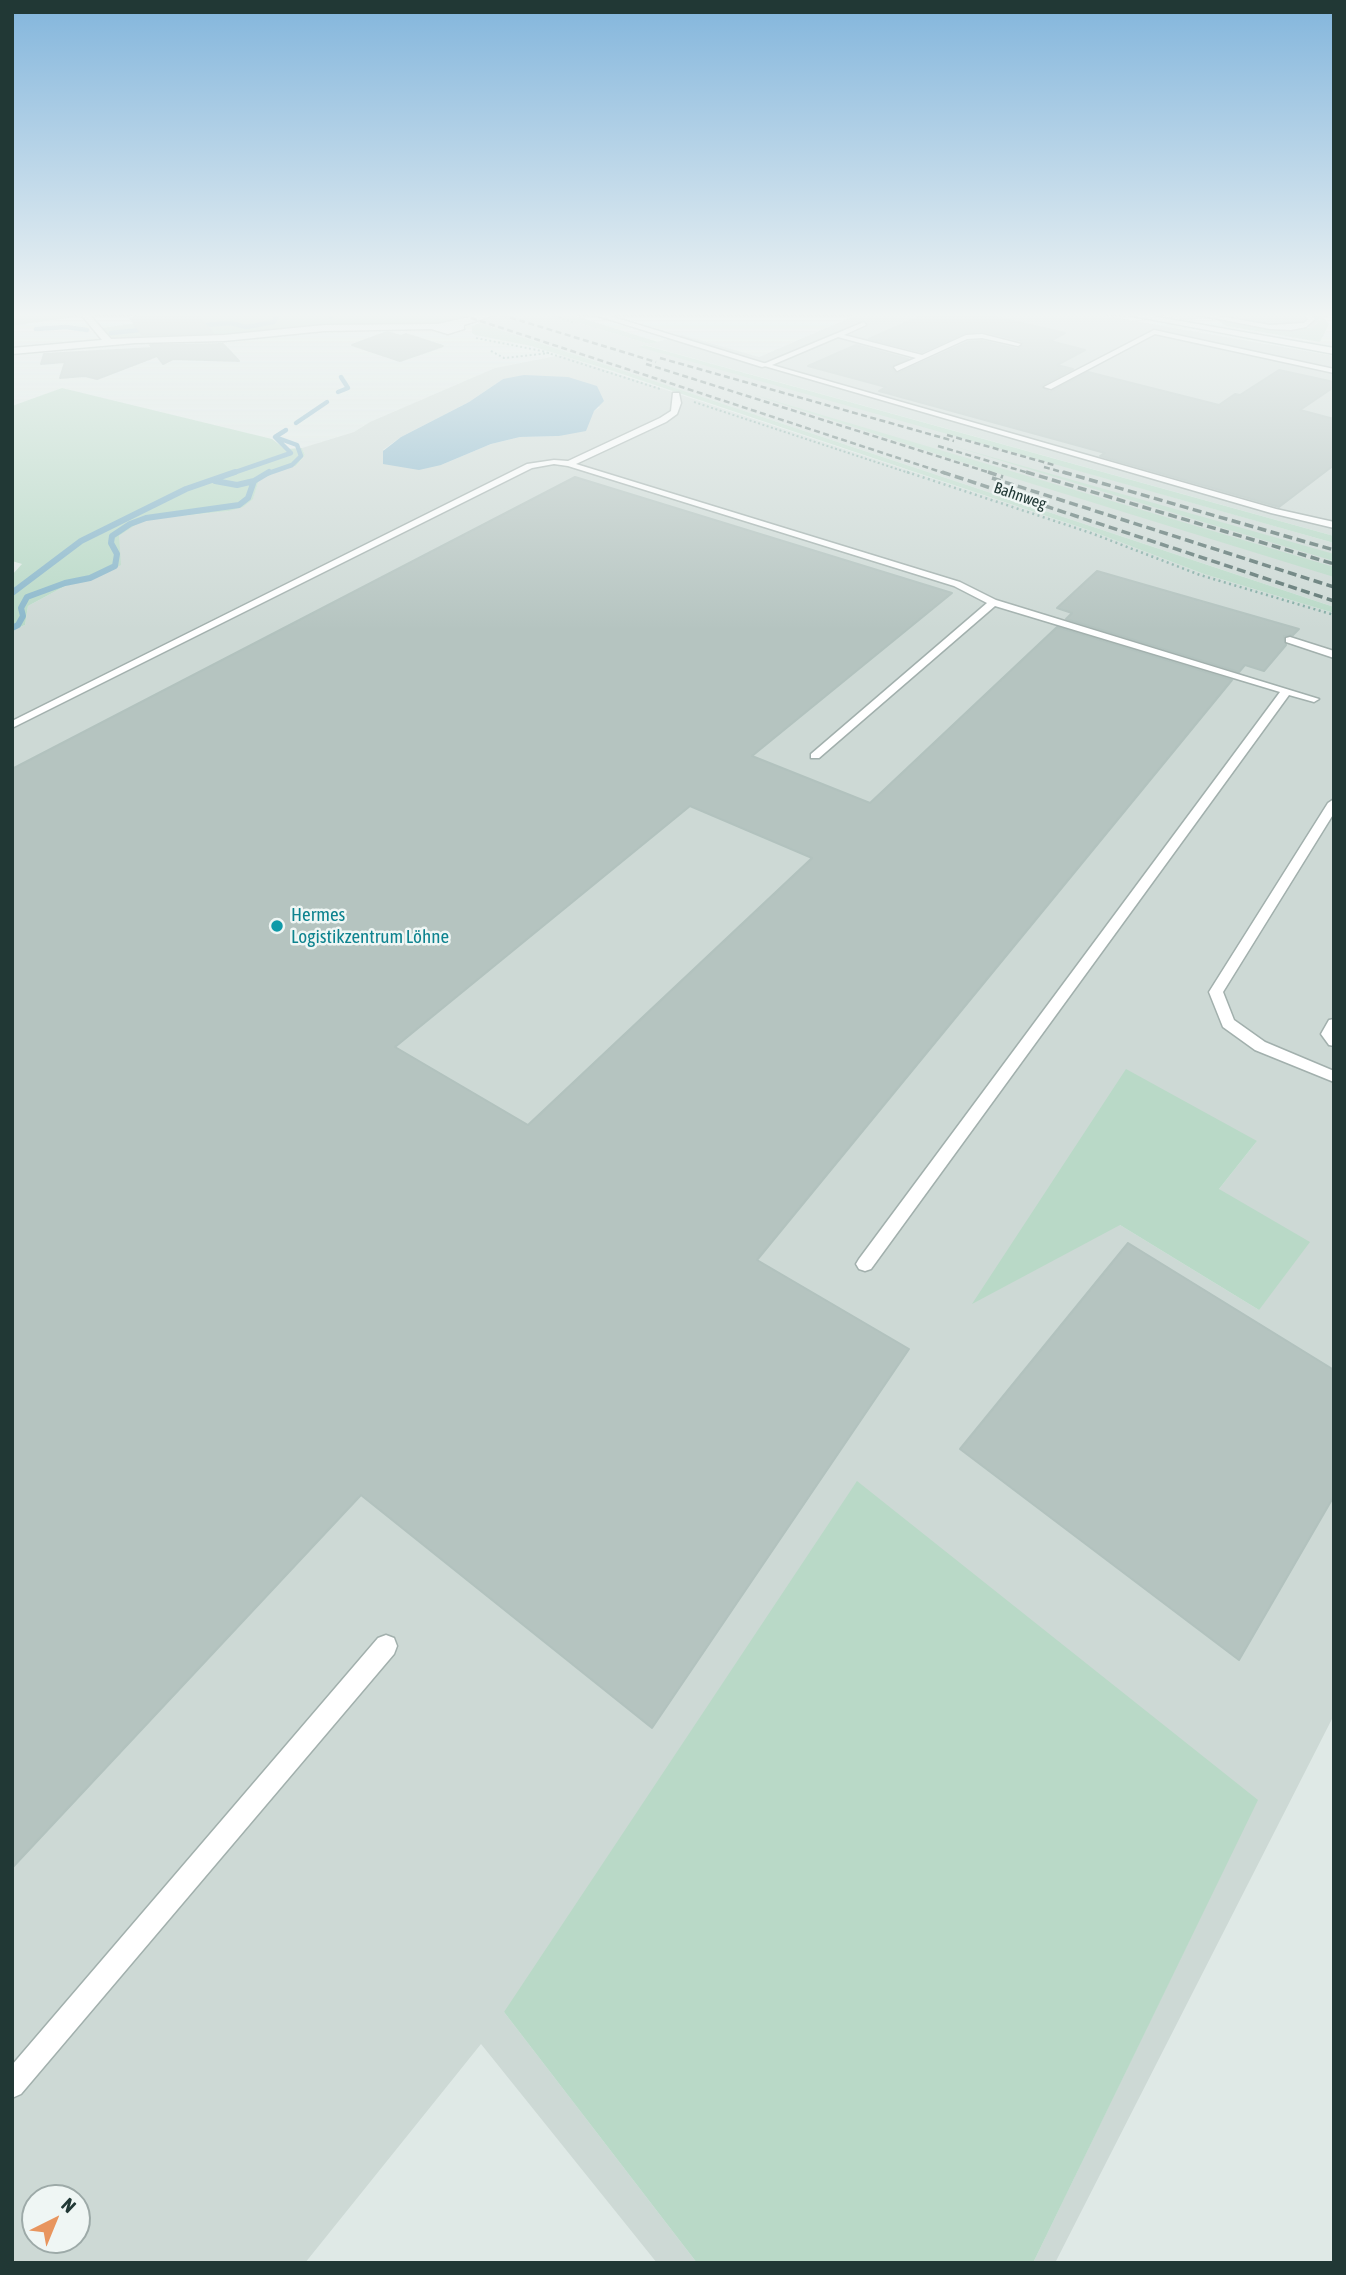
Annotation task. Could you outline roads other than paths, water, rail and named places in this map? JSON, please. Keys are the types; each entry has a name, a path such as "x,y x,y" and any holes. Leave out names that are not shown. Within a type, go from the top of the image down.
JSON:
{"lane":[{"path":"569,464 666,418"},
{"path":"949,418 1261,508 1334,525"},
{"path":"12,725 540,463 569,464 957,584 993,602 1314,699"},
{"path":"815,756 993,602"},
{"path":"1290,640 1334,655"},
{"path":"864,1264 1286,691"},
{"path":"1334,803 1216,992 1228,1023 1260,1046 1334,1077"},
{"path":"1334,1024 1328,1034 1334,1041"},
{"path":"12,2085 386,1646"}],"water":[{"path":"438,418 591,418 586,431 559,436 520,437 491,444 441,465 419,470 383,464 383,451 401,437"}],"waterway":[{"path":"296,423 303,418"},
{"path":"275,437 286,430"},
{"path":"230,474 291,453 275,437"},
{"path":"266,474 292,465 301,456 297,445 275,437"},
{"path":"12,593 81,541 186,489 235,472"},
{"path":"254,481 269,472"},
{"path":"215,481 237,485 254,481"},
{"path":"12,628 18,625 23,616 21,608 27,597 65,583 90,578 115,566 117,554 111,543 112,536 130,524 146,518 239,505 248,498 254,481"}],"railway":[{"path":"777,418 947,474"},
{"path":"817,418 994,474"},
{"path":"873,418 954,441"},
{"path":"947,435 1054,465"},
{"path":"938,446 1032,474"},
{"path":"1044,467 1069,474"},
{"path":"942,472 1334,601"},
{"path":"988,472 994,474"},
{"path":"1026,472 1334,564"},
{"path":"1063,472 1334,550"},
{"path":"994,474 1003,477"},
{"path":"992,478 1334,587"}],"place":[{"name":"Hermes Logistikzentrum Löhne","path":"277,926"}]}
